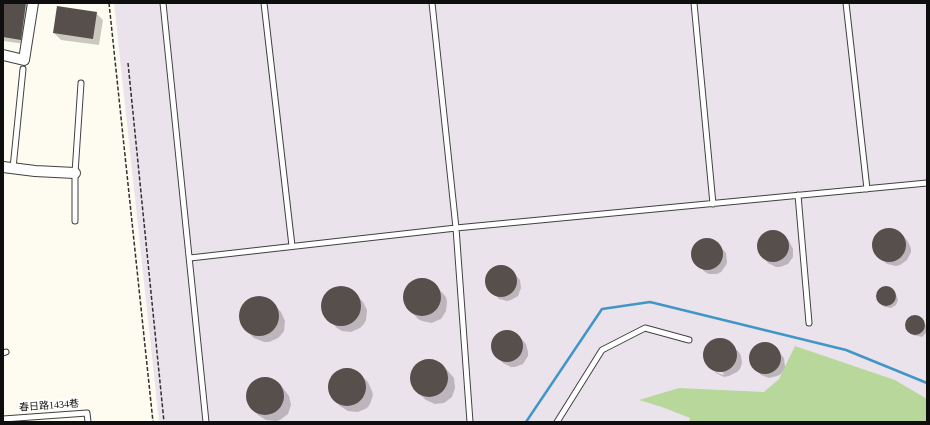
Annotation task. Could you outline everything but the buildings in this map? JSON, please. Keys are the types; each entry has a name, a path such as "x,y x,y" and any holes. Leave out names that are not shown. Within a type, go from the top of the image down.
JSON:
{"street":[{"path":"3,55 24,60 32,3"},
{"path":"8,168 75,173"}],"lane":[{"path":"163,3 206,422"},
{"path":"264,3 292,246"},
{"path":"432,3 456,228 470,422"},
{"path":"694,3 713,204"},
{"path":"846,3 867,189"},
{"path":"8,168 23,69"},
{"path":"75,221 75,173 81,83"},
{"path":"190,258 456,228 927,183"},
{"path":"798,196 809,323"},
{"path":"557,422 602,350 646,328 689,340"},
{"name":"春日路1434巷","path":"3,419 87,412 88,422"}],"path":[{"path":"109,3 153,422"},
{"path":"128,63 164,422"}],"shaded area":[{"path":"114,3 927,3 927,422 159,422"}],"green space":[{"path":"795,346 895,380 927,399 927,422 689,422 690,418 639,400 679,388 764,392 779,379"}],"waterway":[{"path":"526,422 602,309 650,302 846,350 927,383"}]}
